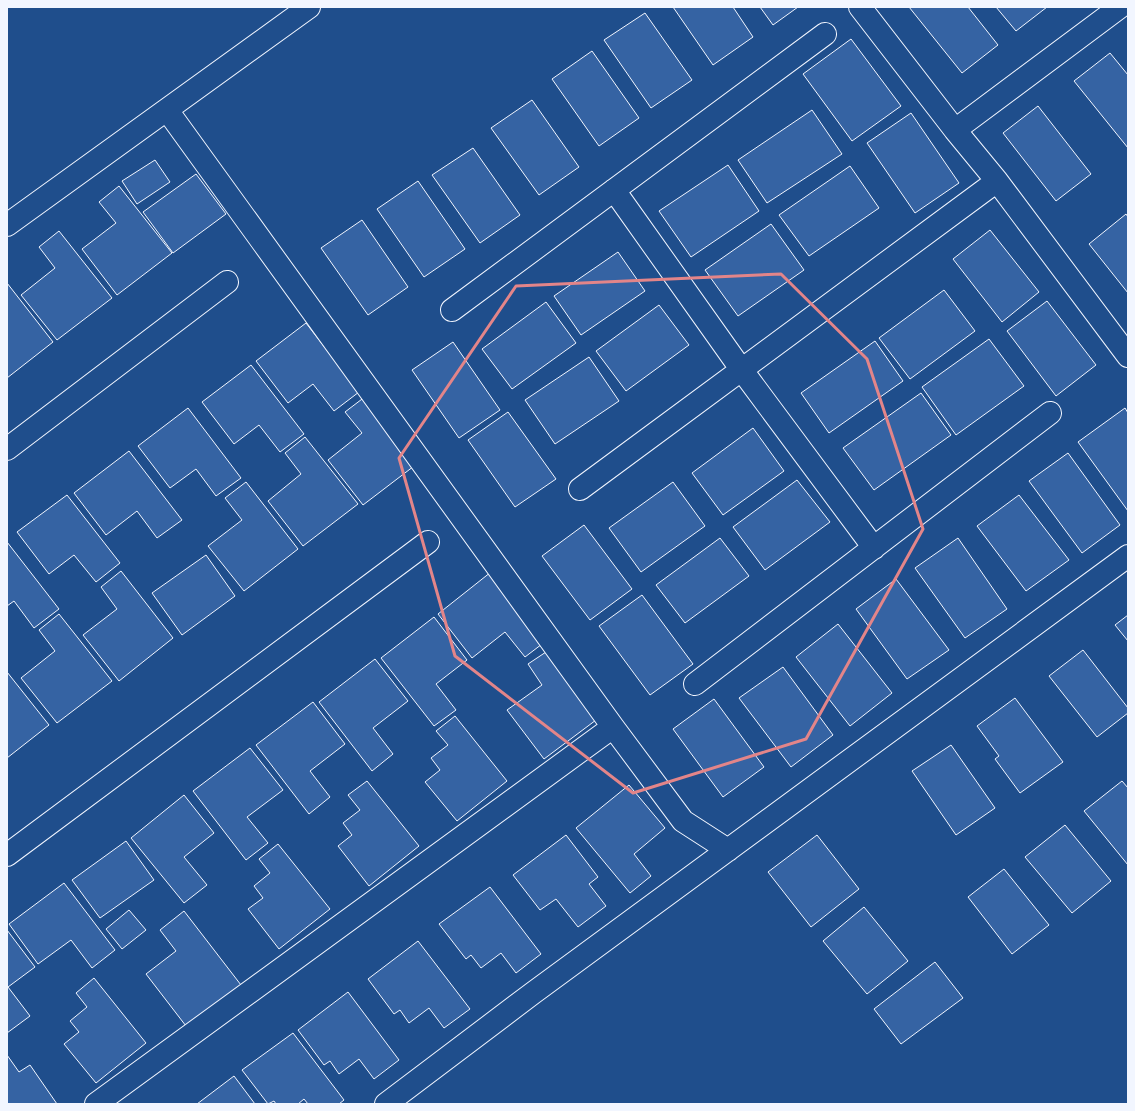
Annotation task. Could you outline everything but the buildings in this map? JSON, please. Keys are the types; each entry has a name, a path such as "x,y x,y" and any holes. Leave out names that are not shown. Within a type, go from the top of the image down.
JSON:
{"street":[{"path":"7,225 309,7"},
{"path":"860,7 996,181 1128,356"},
{"path":"955,130 1120,7"},
{"path":"452,310 825,34"},
{"path":"167,110 612,728 683,821 728,850"},
{"path":"580,489 996,181"},
{"path":"614,190 741,369 874,548"},
{"path":"7,449 227,282"},
{"path":"695,684 1050,413"},
{"path":"7,855 428,542"},
{"path":"386,1104 533,993 1128,556"},
{"path":"96,1104 612,728"}],"highlighted area":[{"path":"781,274 867,359 923,529 806,739 633,793 455,656 399,458 516,286"}]}
